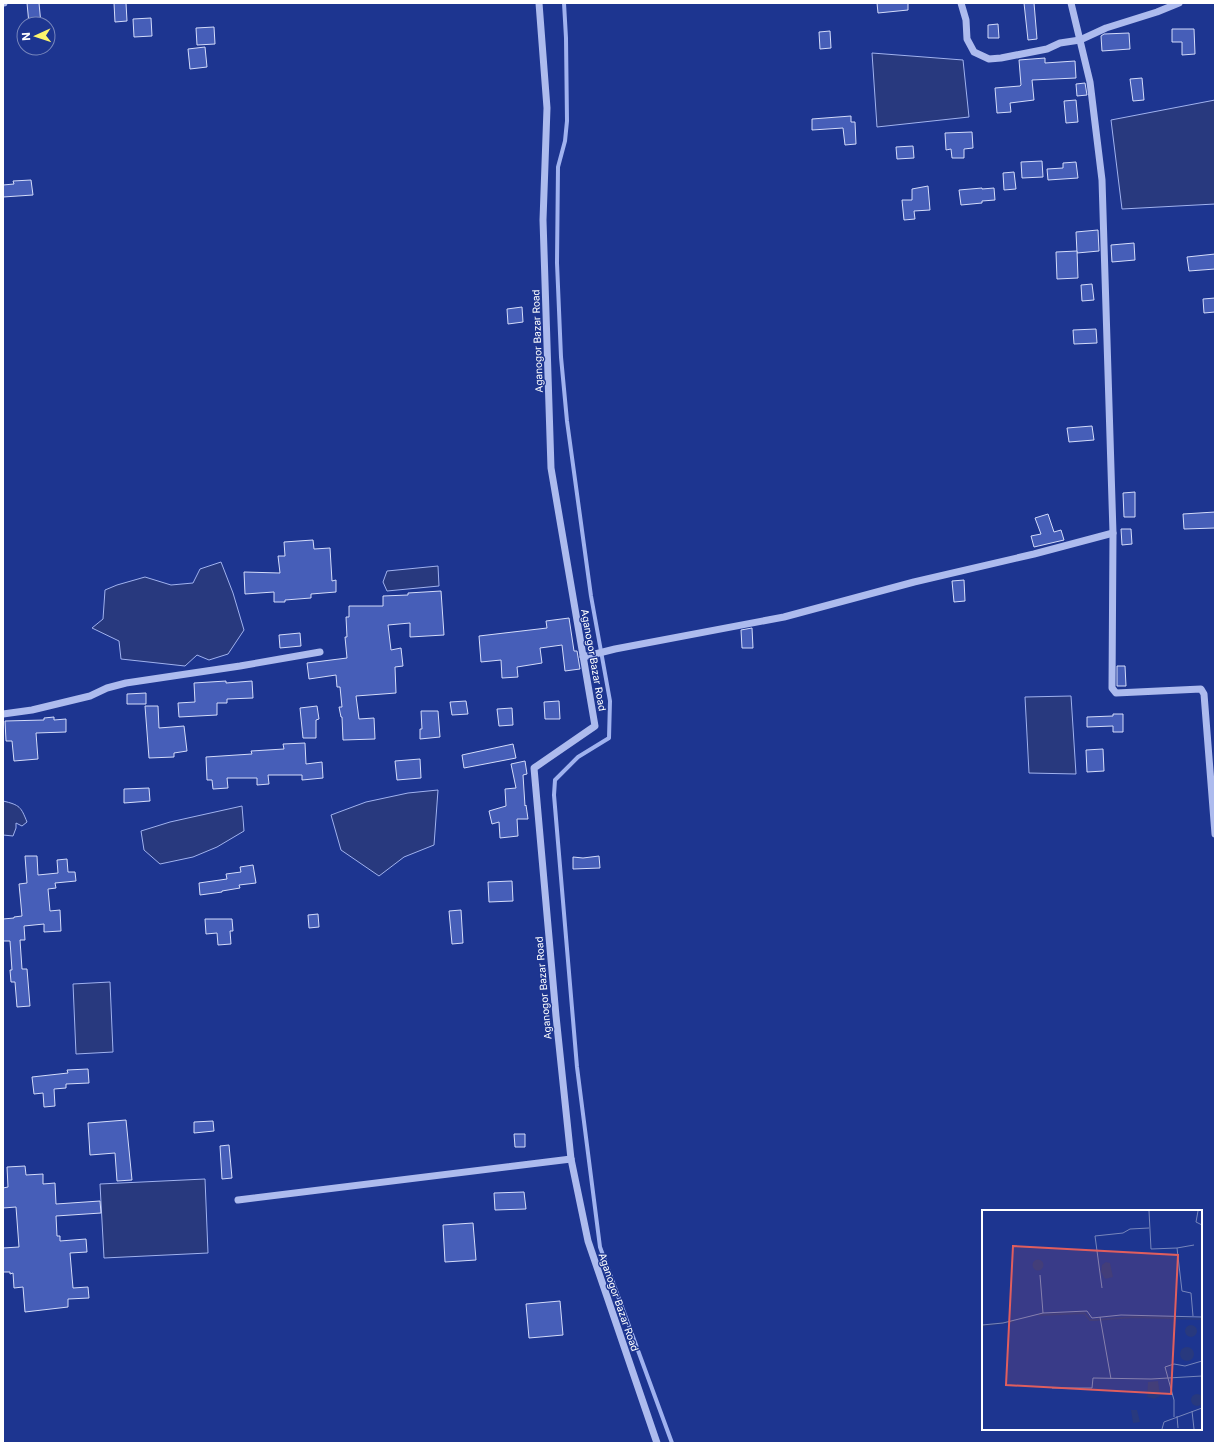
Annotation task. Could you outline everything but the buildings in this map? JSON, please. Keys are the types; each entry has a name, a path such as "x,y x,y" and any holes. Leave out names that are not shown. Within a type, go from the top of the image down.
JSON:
{"street":[{"name":"Aganogor Bazar Road","path":"539,3 547,108 543,220 551,468 595,726 534,768 556,1016 571,1159 588,1241 657,1443"},
{"path":"961,3 966,20 967,39 974,52 989,59 1047,49 1060,43 1080,40 1106,28 1157,12 1179,3"},
{"path":"1071,3 1090,82 1102,180 1113,533 1112,688 1116,693 1200,689 1204,694 1215,834"},
{"path":"583,657 615,649 784,617 914,582 1034,554 1113,533"},
{"path":"3,714 32,710 90,696 107,688 126,683 240,666 320,652"},
{"path":"238,1200 571,1159"}],"water":[{"path":"872,53 963,60 969,117 877,127"},
{"path":"1215,100 1215,204 1122,209 1111,120"},
{"path":"221,562 233,593 244,630 228,654 209,660 197,655 185,666 121,659 119,641 92,628 103,619 105,590 145,577 171,585 193,583 200,569"},
{"path":"438,566 439,586 387,591 383,582 387,571"},
{"path":"1071,696 1076,774 1029,773 1025,697"},
{"path":"438,790 434,845 404,857 379,876 341,850 331,815 366,802 408,793"},
{"path":"3,801 19,807 27,822 22,826 16,823 13,836 3,835"},
{"path":"242,806 244,831 217,847 193,857 160,864 144,850 141,831 170,822"},
{"path":"110,982 113,1052 76,1054 73,984"},
{"path":"205,1179 208,1253 104,1258 100,1184"}],"waterway":[{"path":"564,3 567,121 565,141 558,167 557,263 561,357 567,421 591,596 610,701 609,738 578,757 555,780 554,795 577,1067 600,1247 672,1443"}]}
